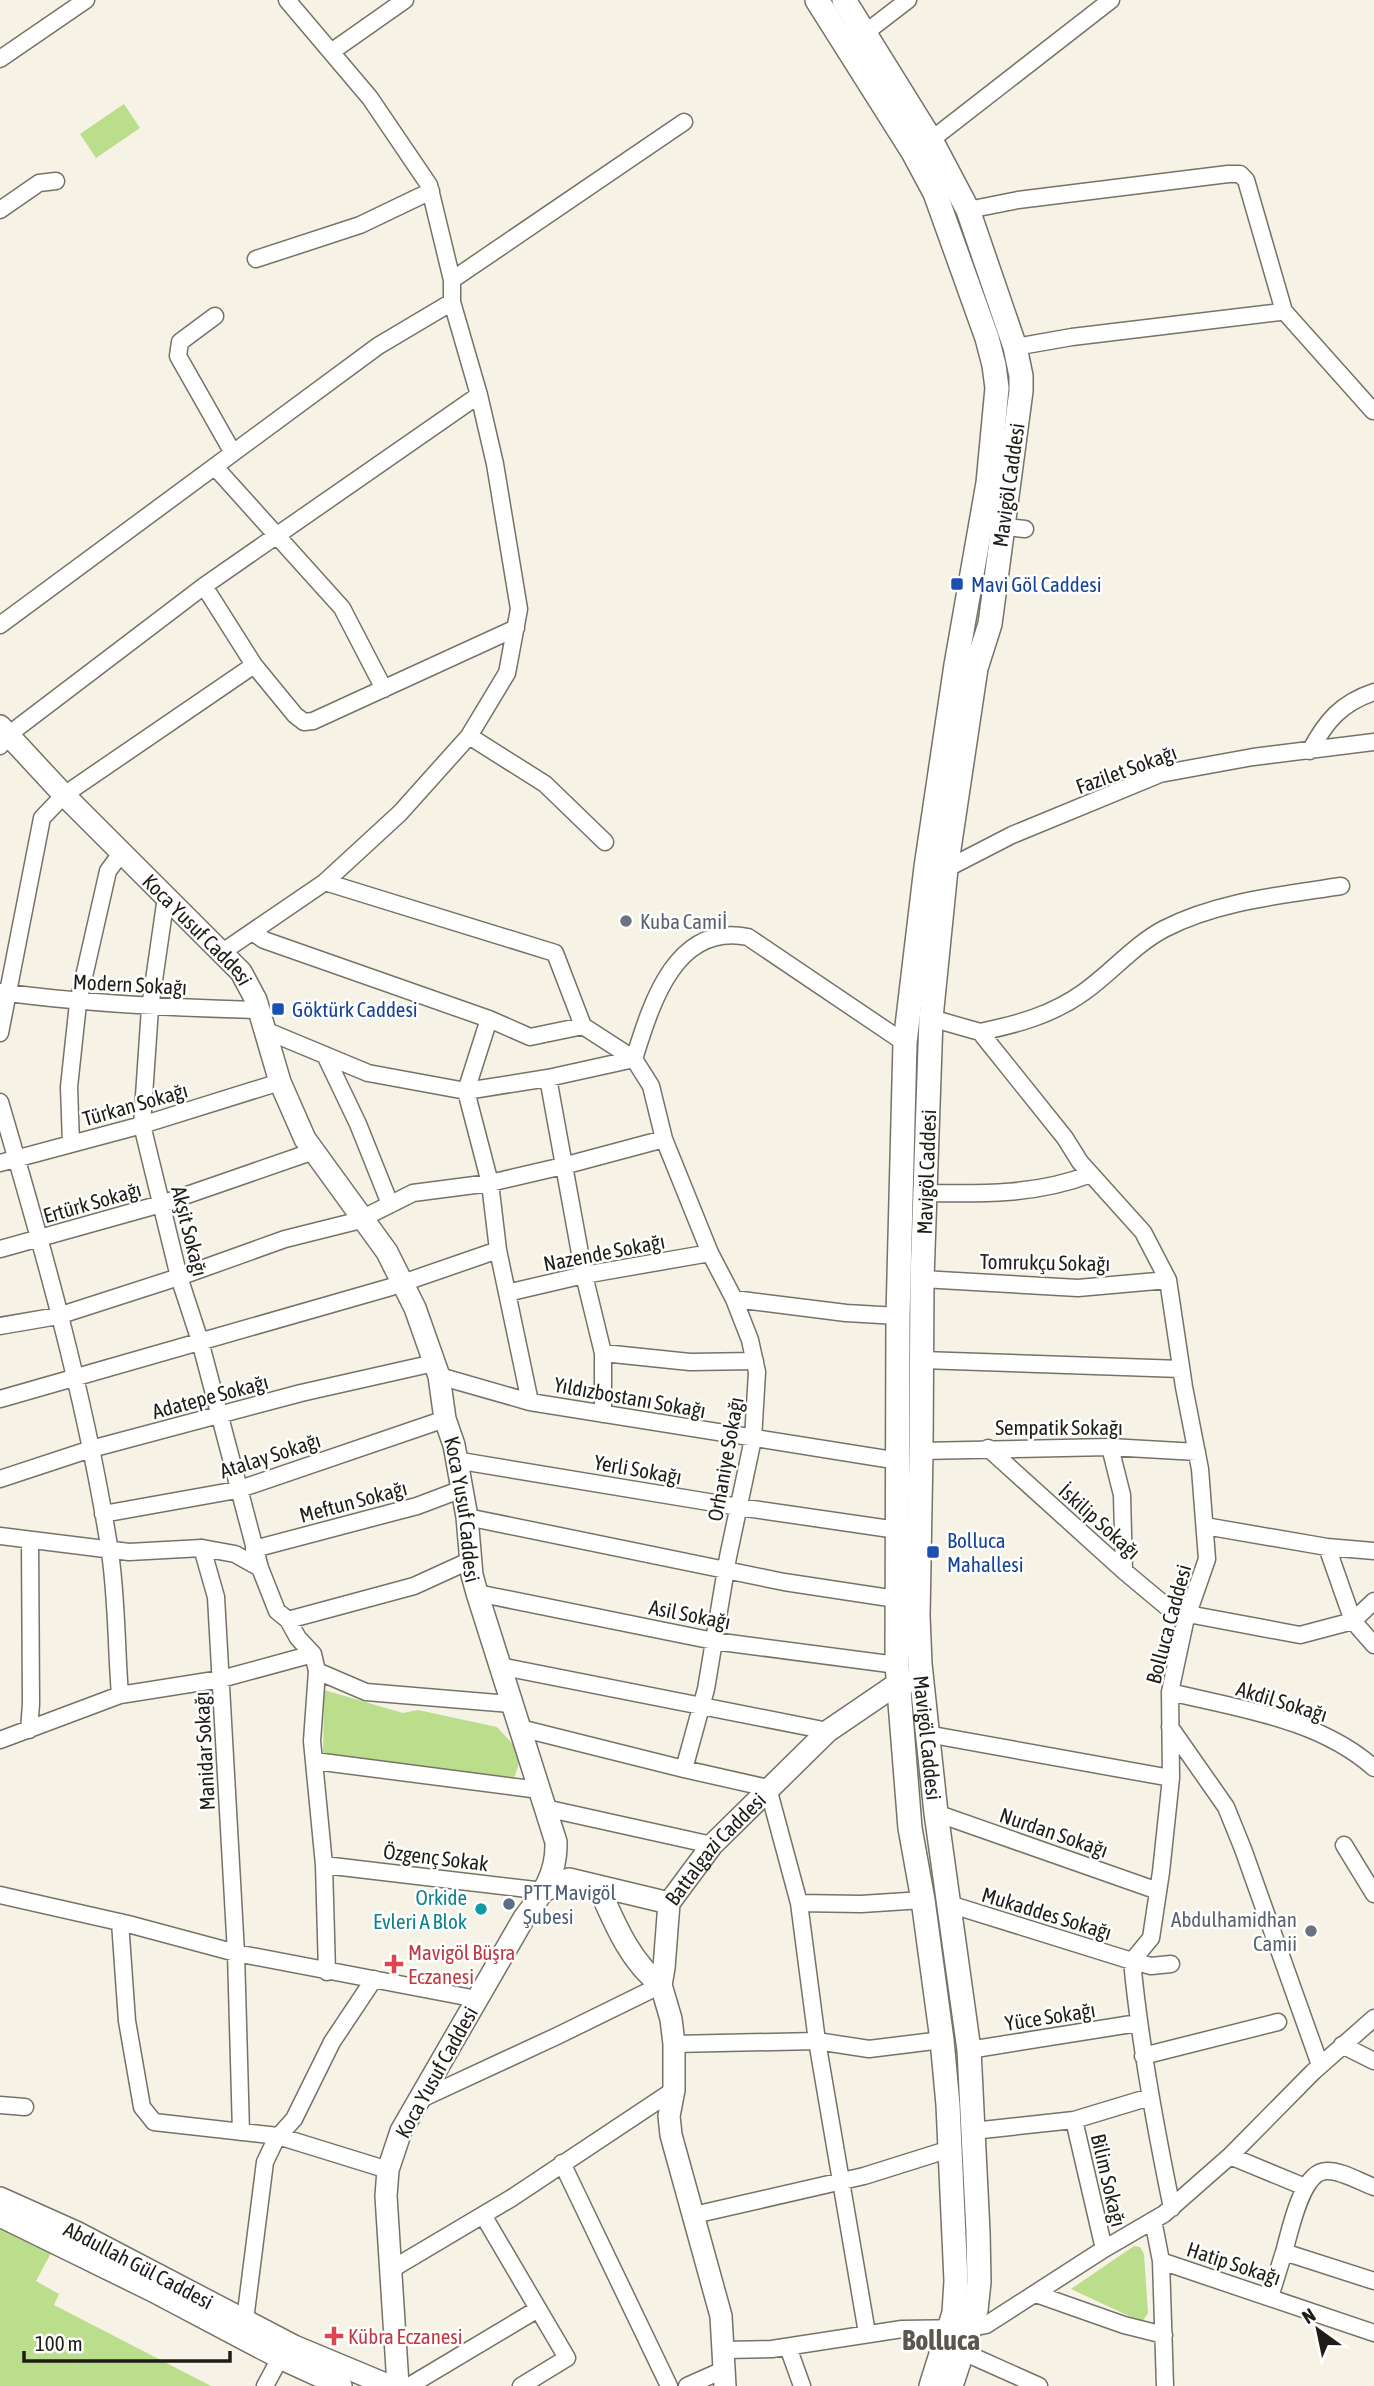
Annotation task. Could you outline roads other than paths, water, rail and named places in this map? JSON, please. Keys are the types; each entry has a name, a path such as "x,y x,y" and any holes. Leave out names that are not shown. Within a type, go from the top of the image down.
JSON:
{"main road":[{"name":"Mavigöl Caddesi","path":"817,0 926,175 944,213 987,338 997,388 988,483 1003,527 956,665 926,867 905,1043 898,1315 897,1675 910,1828 923,1900 942,2040 956,2281 954,2313 960,2329 963,2352 951,2386"},
{"name":"Mavigöl Caddesi","path":"844,0 931,140 968,210 1016,347 1021,391 990,624 976,668 946,869 931,1018 922,1279 918,1616 921,1680 936,1813 969,2050 979,2282 960,2329 931,2386"}],"street":[{"path":"0,59 86,0"},
{"path":"221,953 325,881 400,813 469,736 507,673 519,610 495,464 452,302 452,280 429,185 370,98 287,0"},
{"path":"331,52 405,0"},
{"path":"865,33 908,0"},
{"path":"931,140 1111,0"},
{"path":"452,280 684,122"},
{"path":"968,210 1018,200 1240,174 1246,180 1283,310 1373,411"},
{"path":"0,210 38,183 56,180"},
{"path":"256,259 360,225 431,191"},
{"path":"0,625 378,346 452,302"},
{"path":"1016,347 1072,337 1283,310"},
{"path":"215,316 180,342 178,356 233,453"},
{"path":"3,736 204,586 479,396"},
{"path":"215,467 342,608 384,689"},
{"path":"204,586 254,665 295,715 304,722 313,721 516,628"},
{"path":"0,1033 3,993 22,926 40,821 64,795 254,665"},
{"path":"1310,751 1331,717 1348,704 1374,692"},
{"name":"Koca Yusuf Caddesi","path":"3,736 241,972 259,1010 280,1082 305,1139 387,1252 415,1308 436,1370 445,1419 454,1444 477,1593 556,1842 556,1862 544,1891 524,1918 401,2131 388,2170 386,2196 400,2386"},
{"path":"469,736 545,784 605,842"},
{"name":"Fazilet Sokağı","path":"946,869 1012,835 1160,774 1253,757 1374,742"},
{"path":"71,1144 69,1087 78,1003 108,871 122,852"},
{"path":"325,881 555,953 583,1026 634,1059"},
{"path":"931,1018 980,1032 1028,1021 1051,1012 1085,991 1143,942 1183,920 1214,909 1284,894 1341,886"},
{"name":"Akşit Sokağı","path":"166,897 150,1007 142,1125 179,1277 200,1341 237,1490 260,1568 277,1612 288,1620 298,1638 313,1654"},
{"path":"252,932 264,940 489,1019 530,1037 583,1026"},
{"path":"634,1059 651,1006 677,960 704,941 722,935 748,937 905,1043"},
{"name":"Modern Sokağı","path":"3,993 78,1003 259,1010"},
{"path":"489,1019 466,1091 490,1183 498,1250 530,1402"},
{"path":"267,1031 368,1073 466,1091 548,1078 634,1059"},
{"name":"Bolluca Caddesi","path":"980,1032 1065,1138 1080,1162 1143,1232 1168,1280 1197,1452 1207,1559 1187,1618 1170,1692 1171,1778 1151,1938 1132,1961"},
{"path":"325,1055 358,1124 390,1204"},
{"name":"Orhaniye Sokağı","path":"634,1059 652,1086 664,1139 710,1253 734,1299 755,1361 758,1390 753,1439 726,1568 714,1642 684,1769"},
{"path":"548,1078 584,1275 603,1353 603,1414"},
{"name":"Türkan Sokağı","path":"0,1163 142,1125 280,1082"},
{"path":"0,1102 39,1238 91,1449 110,1549 120,1695"},
{"path":"0,1326 58,1316 285,1239 362,1218 412,1193 490,1183 664,1139"},
{"name":"Ertürk Sokağı","path":"0,1249 161,1204 304,1157 314,1151"},
{"path":"925,1193 994,1194 1032,1191 1064,1185 1091,1174"},
{"path":"0,1399 402,1283 498,1250"},
{"name":"Nazende Sokağı","path":"507,1293 584,1275 710,1253"},
{"name":"Tomrukçu Sokağı","path":"922,1279 1078,1288 1168,1280"},
{"path":"734,1299 846,1313 898,1315"},
{"path":"603,1353 690,1362 755,1361"},
{"path":"922,1360 1181,1369"},
{"name":"Yıldızbostanı Sokağı","path":"436,1370 530,1402 899,1461"},
{"name":"Adatepe Sokağı","path":"0,1479 91,1449 301,1393 436,1370"},
{"name":"Atalay Sokağı","path":"103,1514 237,1490 445,1419"},
{"path":"1110,1447 1122,1495 1124,1571"},
{"name":"Sempatik Sokağı","path":"921,1451 1110,1447 1197,1452"},
{"name":"İskilip Sokağı","path":"988,1448 1124,1571 1187,1618"},
{"name":"Yerli Sokağı","path":"455,1460 897,1530"},
{"name":"Meftun Sokağı","path":"254,1549 417,1506 462,1489"},
{"path":"467,1517 784,1582 896,1599"},
{"path":"1205,1526 1327,1547 1374,1551"},
{"path":"0,1536 129,1552 202,1548 235,1554 260,1568"},
{"path":"29,1730 30,1540"},
{"path":"1327,1547 1353,1621 1374,1645"},
{"name":"Manidar Sokağı","path":"202,1548 216,1597 236,1953 240,2132"},
{"path":"288,1620 414,1586 471,1560"},
{"name":"Asil Sokağı","path":"477,1593 714,1642 897,1675"},
{"path":"1187,1618 1300,1634 1353,1621 1374,1601"},
{"path":"0,1740 120,1695 221,1679 313,1654 317,1671 312,1741 324,1865 327,1972"},
{"path":"499,1666 828,1731"},
{"path":"317,1671 366,1692 511,1704"},
{"name":"Battalgazi Caddesi","path":"724,2369 721,2316 671,2135 669,2116 674,2090 674,2044 671,2019 661,1985 669,1903 712,1845 828,1731 897,1675 921,1680"},
{"name":"Akdil Sokağı","path":"1170,1692 1283,1720 1334,1739 1374,1768"},
{"path":"1169,1726 1226,1807 1320,2065"},
{"path":"520,1727 768,1788 799,1903 817,2041 867,2333"},
{"path":"927,1734 1171,1778"},
{"path":"315,1761 542,1799 712,1845"},
{"name":"Nurdan Sokağı","path":"936,1813 1158,1891"},
{"path":"1343,1845 1374,1894"},
{"path":"556,1862 569,1879 669,1903"},
{"name":"Özgenç Sokak","path":"324,1865 544,1891"},
{"path":"544,1891 569,1879"},
{"path":"419,2100 661,1985 645,1974 617,1928 599,1888"},
{"path":"0,1895 120,1922 236,1953 477,1999"},
{"path":"799,1903 861,1904 923,1900"},
{"name":"Mukaddes Sokağı","path":"948,1904 1132,1961 1152,1966 1171,1964"},
{"path":"120,1922 127,2021 142,2106 154,2122 278,2136 388,2170"},
{"path":"1132,1961 1143,2056 1172,2207"},
{"path":"245,2320 265,2162 278,2136 294,2119 332,2042 374,1979"},
{"path":"687,2386 772,2350 867,2333 902,2329 960,2329 986,2325 1172,2207 1230,2156 1320,2065 1374,2018"},
{"path":"1143,2056 1278,2022"},
{"name":"Yüce Sokağı","path":"969,2050 1138,2024"},
{"path":"674,2044 817,2041 869,2049 942,2040"},
{"path":"1342,2045 1374,2061"},
{"path":"392,2269 483,2216 674,2090"},
{"path":"973,2132 1074,2120 1150,2097"},
{"path":"0,2105 25,2108"},
{"name":"Bilim Sokağı","path":"1074,2120 1104,2249"},
{"path":"694,2215 842,2181 950,2149"},
{"path":"1230,2156 1305,2187"},
{"path":"562,2163 669,2386"},
{"path":"1270,2297 1305,2187 1315,2175 1325,2171 1335,2172 1374,2187"},
{"name":"Abdullah Gül Caddesi","path":"0,2198 76,2232 294,2346 392,2386"},
{"name":"Abdullah Gül Caddesi","path":"0,2216 151,2290 280,2358 341,2386"},
{"path":"483,2216 567,2358 521,2386"},
{"path":"1153,2220 1161,2261 1165,2386"},
{"path":"1284,2252 1374,2281"},
{"name":"Hatip Sokağı","path":"1161,2261 1374,2333"},
{"path":"1036,2294 1124,2325 1164,2335"},
{"path":"409,2386 538,2309"},
{"path":"788,2347 802,2386"},
{"path":"963,2352 1039,2386"},
{"path":"265,2386 280,2358"},
{"path":"392,2386 400,2386"}],"place":[{"name":"Mavi Göl Caddesi","path":"957,584"},
{"name":"Kuba Camiİ","path":"626,921"},
{"name":"Göktürk Caddesi","path":"278,1009"},
{"name":"Bolluca Mahallesi","path":"933,1552"},
{"name":"PTT Mavigöl Şubesi","path":"509,1904"},
{"name":"Orkide Evleri A Blok","path":"481,1909"},
{"name":"Abdulhamidhan Camii","path":"1311,1931"},
{"name":"Mavigöl Büşra Eczanesi","path":"394,1964"},
{"name":"Kübra Eczanesi","path":"334,2336"}],"district":[{"name":"Bolluca","path":"941,2340"}]}
